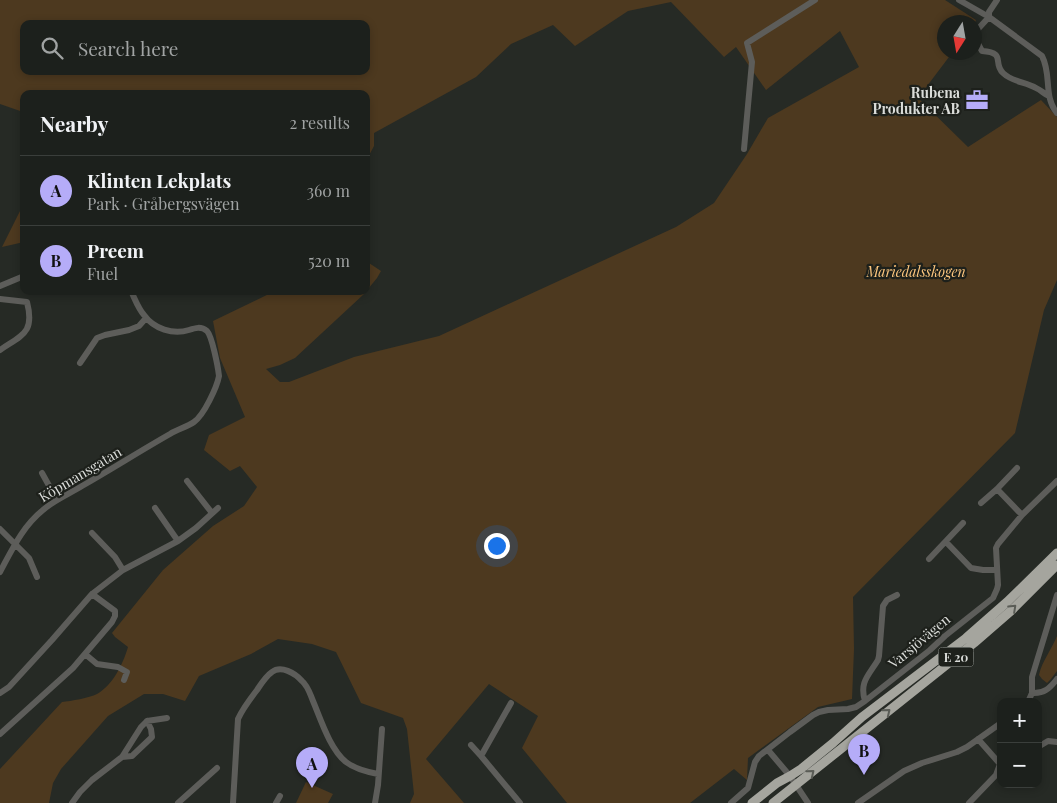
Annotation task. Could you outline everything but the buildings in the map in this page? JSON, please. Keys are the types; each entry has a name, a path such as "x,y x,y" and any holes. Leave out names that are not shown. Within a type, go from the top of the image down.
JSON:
{"highway":[{"name":"E 20","path":"752,803 833,744 870,711 978,628 1057,553"},
{"name":"E 20","path":"773,803 974,643 1012,610 1057,565"}],"street":[{"path":"744,149 752,62 748,42 815,0"},
{"path":"959,0 989,17 1042,56 1047,64 1049,96 1057,113"},
{"path":"997,0 989,12 989,17 978,29 976,40 982,51 993,52 997,56 1000,68 1007,76 1036,88 1049,96"},
{"path":"0,286 20,278"},
{"path":"80,363 97,338 139,326 146,318 134,295"},
{"path":"0,299 27,302 30,322 25,334 0,350"},
{"name":"Köpmansgatan","path":"0,572 14,544 30,522 43,510 172,433 196,421 209,402 218,380 218,369 206,330 198,328 180,332 170,331 154,325 146,318"},
{"path":"981,503 1017,468"},
{"path":"42,473 57,500"},
{"path":"187,481 212,513"},
{"name":"Varsjövägen","path":"731,803 748,788 755,762 759,756 813,715 828,710 856,707 865,701 992,598 997,589 996,548 998,544 1022,515 1057,481"},
{"path":"997,489 1022,515"},
{"path":"155,508 178,541"},
{"path":"0,693 9,687 92,594 123,570 178,541 218,508"},
{"path":"929,559 963,523"},
{"path":"0,528 29,558 37,577"},
{"path":"92,533 115,557 123,570"},
{"path":"946,542 971,568 997,570"},
{"path":"0,734 73,668 112,622 115,611 92,594"},
{"path":"865,701 864,684 879,656 883,606 887,600 897,595"},
{"path":"1030,698 1032,694 1032,677 1057,595"},
{"path":"85,654 97,664 118,667 127,672 124,680"},
{"path":"233,803 238,719 261,684 272,672 280,669 290,672 302,681 334,747 346,762 365,772 378,774"},
{"path":"1032,694 1047,690 1057,679"},
{"path":"481,756 511,703"},
{"path":"72,803 92,780 122,757 141,727 147,721 167,718"},
{"path":"122,757 132,756 152,737 147,721"},
{"path":"858,803 904,771 957,752 997,726"},
{"path":"375,803 382,729"},
{"path":"978,740 997,760"},
{"path":"1042,745 1048,741 1057,742"},
{"path":"471,745 520,803"},
{"path":"768,750 790,776 808,803"},
{"path":"178,803 216,768"},
{"path":"969,803 997,772"},
{"path":"276,803 280,796"}],"green space":[{"name":"Mariedalsskogen","path":"0,0 945,0 968,15 937,15 937,60 947,60 918,98 968,147 1041,100 1057,117 1057,280 1044,310 1015,433 853,597 854,649 852,699 818,707 748,758 747,780 734,769 690,803 567,803 522,748 538,716 489,684 426,759 464,803 410,803 414,794 407,729 403,718 361,703 336,652 312,644 278,639 251,654 199,676 185,701 163,694 144,694 108,716 61,769 53,783 49,803 0,803 0,769 62,702 97,694 113,680 128,647 112,633 163,570 213,526 244,506 257,487 240,466 230,471 204,450 209,435 245,417 220,358 213,321 267,295 363,295 295,358 266,369 280,382 289,382 354,357 439,336 676,227 714,203 747,154 768,118 859,67 840,31 766,90 736,47 724,57 671,2 628,11 575,46 553,25 511,44 476,77 374,133 374,146 370,154 370,90 20,90 20,111 0,104"},
{"path":"20,211 20,243 2,247"},
{"name":"Mariedalsskogen","path":"370,264 381,271 377,278 370,287"},
{"path":"1057,636 1057,671 1047,683 1039,675"},
{"path":"306,782 333,794 328,803 296,803"}],"place":[{"name":"Rubena Produkter AB","path":"977,100"},
{"name":"Preem","path":"864,775"},
{"name":"Klinten Lekplats","path":"312,788"}]}
